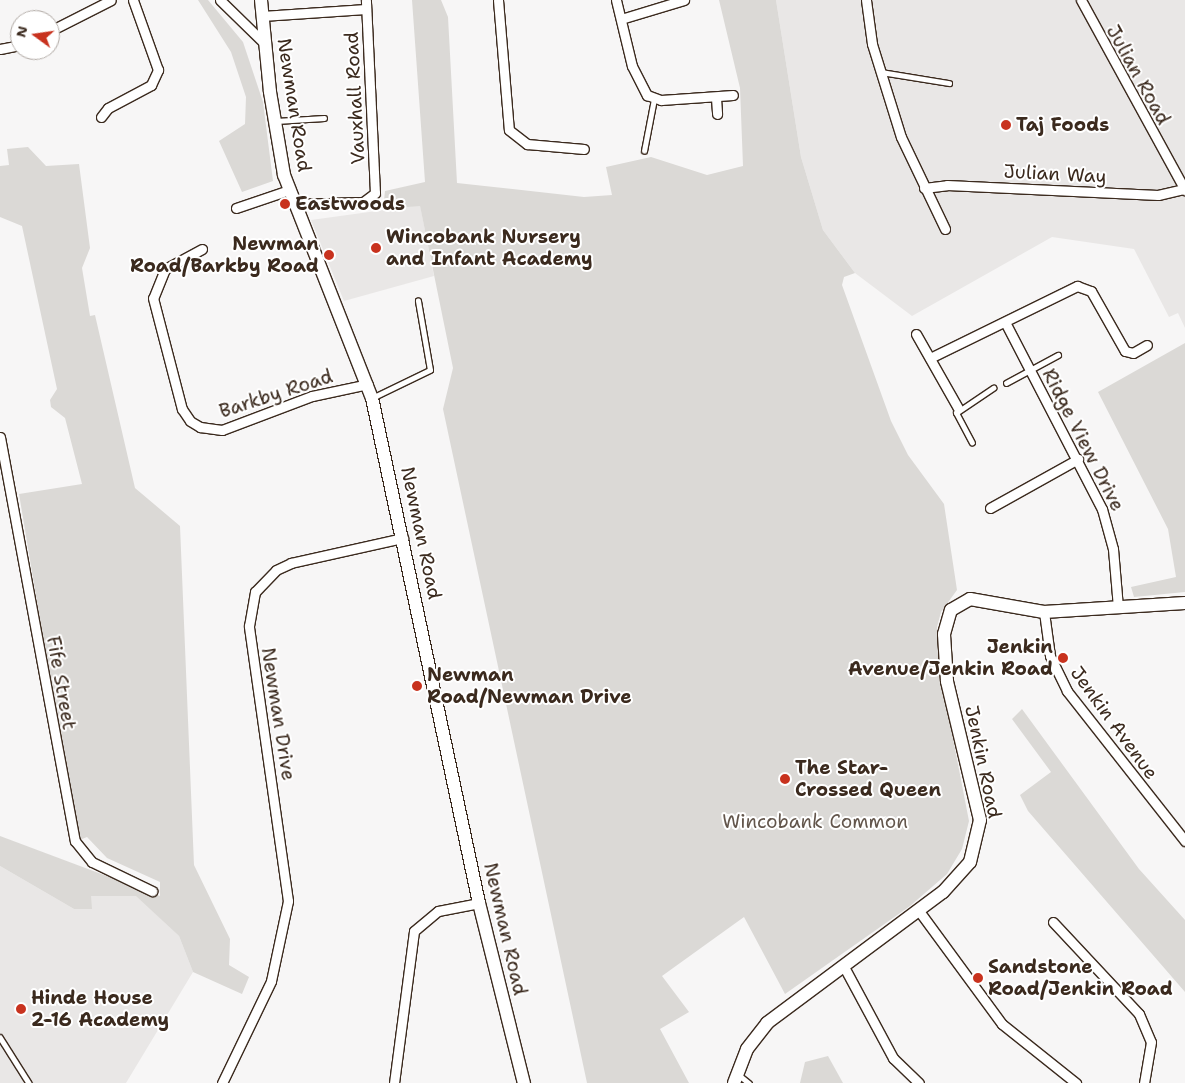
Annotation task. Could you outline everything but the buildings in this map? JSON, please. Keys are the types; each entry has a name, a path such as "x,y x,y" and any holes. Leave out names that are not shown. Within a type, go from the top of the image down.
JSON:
{"street":[{"path":"60,26 111,0"},
{"path":"101,117 108,108 151,85 158,70 133,0"},
{"path":"220,0 264,43"},
{"name":"Newman Road","path":"261,0 264,43 275,121 289,190 372,398 403,538 478,903 524,1083"},
{"path":"498,0 509,130 527,144 584,149"},
{"path":"616,0 632,66 643,89 654,99 733,96"},
{"path":"621,19 684,0"},
{"path":"866,0 880,72 924,188 944,229"},
{"name":"Julian Road","path":"1081,0 1185,189"},
{"path":"262,16 366,5"},
{"name":"Vauxhall Road","path":"295,204 363,202 375,193 366,5"},
{"path":"716,98 718,114"},
{"name":"Julian Way","path":"924,188 947,185 1158,195 1185,189"},
{"path":"236,208 289,190"},
{"name":"Barkby Road","path":"202,249 164,269 153,298 182,409 190,421 200,427 222,430 312,396 368,384"},
{"path":"930,358 1083,286 1091,292 1125,351 1133,353 1147,345"},
{"name":"Ridge View Drive","path":"1005,322 1078,459 1109,528 1118,607"},
{"path":"916,334 958,408"},
{"name":"Fife Street","path":"0,437 75,841 92,862 152,891"},
{"path":"990,508 1078,459"},
{"name":"Newman Drive","path":"222,1083 264,998 284,933 288,901 249,626 256,592 276,570 291,563 403,538"},
{"name":"Jenkin Road","path":"736,1079 755,1035 767,1023 919,911 958,878 970,862 980,820 947,681 946,620 958,603 970,599 1044,612 1185,603"},
{"name":"Jenkin Avenue","path":"1044,612 1050,656 1067,691 1185,841"},
{"path":"394,1083 414,931 438,911 478,903"},
{"path":"919,911 997,1018 1076,1083"},
{"path":"1053,922 1139,1014 1151,1042 1144,1083"},
{"path":"844,965 893,1058 919,1083"}],"lane":[{"path":"880,72 902,79 949,83"},
{"path":"644,150 654,99"},
{"path":"275,121 324,118"},
{"path":"372,398 430,370 418,302"},
{"path":"1006,383 1058,355"},
{"path":"972,443 957,418 958,408 994,388"},
{"path":"0,1037 29,1083"},
{"path":"736,1079 749,1083"}],"shaded area":[{"path":"776,0 1185,0 1185,328 1178,313 1169,317 1134,249 1052,237 912,316 855,273 823,230 801,157"},
{"name":"Wincobank Nursery and Infant Academy","path":"420,205 434,276 344,301 311,220"},
{"path":"0,866 74,909 90,896 136,895 179,936 193,972 126,1083 0,1083"}],"green space":[{"path":"198,0 208,0 243,42 263,102 273,181 242,192 219,141 245,124 246,97 231,52"},
{"name":"Wincobank Common","path":"412,0 441,0 448,17 457,183 584,197 612,195 606,167 651,157 707,175 743,166 740,88 719,0 776,0 801,157 823,230 855,273 844,277 842,285 891,421 908,455 944,504 957,590 941,612 937,627 943,687 969,821 962,849 947,874 910,906 785,994 744,917 662,976 689,1012 660,1029 689,1083 587,1083 443,409 453,368 420,206 383,209 385,191 425,182"},
{"path":"28,147 46,166 79,164 90,248 82,268 90,316 95,315 135,488 180,526 194,865 230,939 229,965 249,977 242,994 193,972 179,936 136,896 91,896 92,909 74,909 0,866 0,836 160,896 160,882 107,858 87,837 77,841 19,494 82,484 65,418 51,407 50,400 57,389 22,226 0,217 0,166 9,165 7,149"},
{"path":"1185,343 1185,592 1134,597 1131,587 1176,577 1168,529 1098,392"},
{"path":"1022,709 1139,869 1185,920 1185,992 1028,811 1020,795 1051,772 1012,719"},
{"path":"828,1056 843,1083 800,1083 805,1062"}],"place":[{"name":"Taj Foods","path":"1006,125"},
{"name":"Eastwoods","path":"285,204"},
{"name":"Wincobank Nursery and Infant Academy","path":"376,248"},
{"name":"Newman Road/Barkby Road","path":"329,255"},
{"name":"Jenkin Avenue/Jenkin Road","path":"1063,658"},
{"name":"Newman Road/Newman Drive","path":"417,686"},
{"name":"The Star- Crossed Queen","path":"785,779"},
{"name":"Sandstone Road/Jenkin Road","path":"978,978"},
{"name":"Hinde House 2-16 Academy","path":"21,1009"}]}
